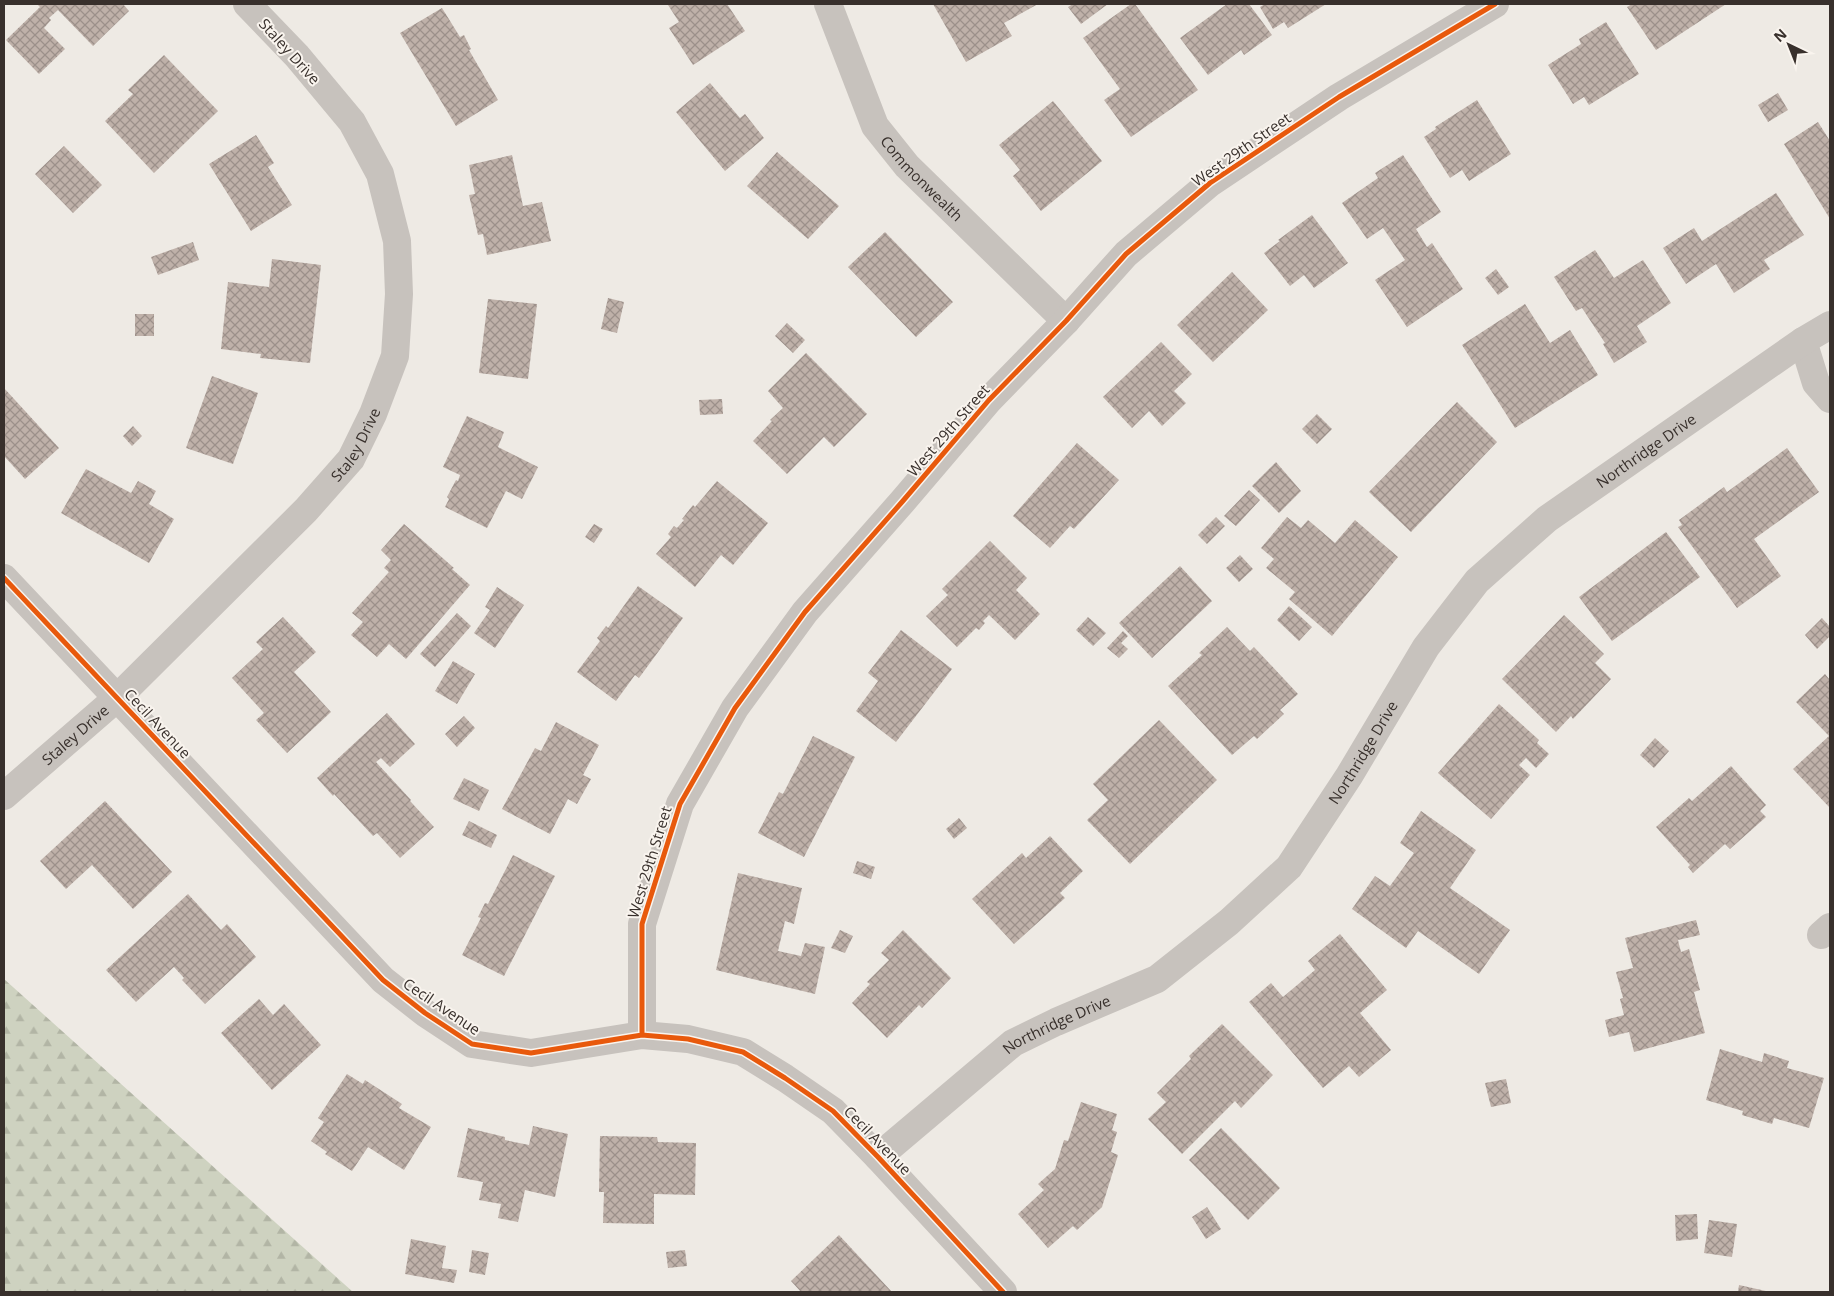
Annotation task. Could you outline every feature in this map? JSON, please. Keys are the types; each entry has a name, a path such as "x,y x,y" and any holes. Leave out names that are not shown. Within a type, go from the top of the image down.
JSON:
{"street":[{"name":"Staley Drive","path":"4,796 117,698 306,510 351,459 374,414 395,356 399,294 396,241 380,174 352,122 297,56 247,4"},
{"name":"Commonwealth","path":"828,4 875,126 907,166 1066,321"},
{"name":"West 29th Street","path":"642,1035 642,924 680,804 735,708 805,612 989,400 1066,321 1126,254 1210,183 1340,97 1495,4"},
{"name":"Northridge Drive","path":"878,1157 1013,1044 1056,1022 1157,980 1229,922 1289,866 1349,776 1426,647 1476,581 1547,519 1803,341 1830,325"},
{"path":"1803,341 1816,383 1830,399"},
{"name":"Cecil Avenue","path":"4,578 383,980 425,1013 472,1044 531,1053 642,1035 688,1039 743,1052 785,1078 832,1112 878,1157 1002,1292"}],"green space":[{"path":"4,979 353,1292 4,1292"}],"building":[{"path":"37,4 123,4 129,11 93,46 58,10 49,18 51,20 44,28 65,49 39,74 6,40 40,7"},
{"path":"727,4 745,31 693,65 669,28 679,22 668,5"},
{"path":"933,4 1038,4 1004,23 1012,36 966,62"},
{"path":"1073,4 1108,4 1081,24 1068,7"},
{"path":"1131,4 1135,4 1198,90 1131,137 1104,100 1120,89 1083,38"},
{"path":"1227,4 1249,4 1272,35 1244,55 1241,50 1208,75 1180,38"},
{"path":"1265,4 1326,4 1288,28 1284,22 1273,29 1260,7"},
{"path":"1632,4 1726,4 1656,50 1627,7"},
{"path":"442,8 460,37 464,35 471,49 469,50 498,100 456,126 400,33"},
{"path":"1606,22 1639,74 1589,105 1584,97 1573,104 1548,65 1581,44 1579,39"},
{"path":"164,55 218,111 154,173 105,121 133,94 128,90"},
{"path":"710,83 740,118 745,114 764,138 725,171 676,112"},
{"path":"1778,93 1788,110 1768,122 1758,105"},
{"path":"1477,100 1511,154 1469,181 1462,170 1450,178 1424,137 1436,129 1435,127"},
{"path":"1053,101 1102,161 1041,211 1013,176 1020,170 999,145"},
{"path":"1818,122 1830,141 1830,219 1784,144"},
{"path":"256,135 274,163 268,167 292,205 251,231 209,164"},
{"path":"64,146 102,185 73,213 35,174"},
{"path":"777,152 839,206 808,239 747,186"},
{"path":"512,155 523,206 542,202 551,241 487,255 483,234 478,235 469,195 475,194 469,165"},
{"path":"1403,155 1441,212 1416,229 1427,247 1432,243 1463,289 1407,327 1375,280 1405,260 1383,228 1367,239 1342,203 1378,178 1375,173"},
{"path":"1776,193 1804,235 1764,260 1770,269 1734,293 1716,264 1686,284 1663,248 1694,228 1702,241"},
{"path":"1312,215 1348,263 1314,288 1304,275 1290,286 1264,253 1280,241 1278,240"},
{"path":"885,232 953,302 916,337 848,267"},
{"path":"193,242 199,260 158,275 151,257"},
{"path":"1595,250 1614,278 1643,260 1671,303 1637,326 1647,342 1614,363 1603,344 1605,343 1582,308 1576,311 1554,277"},
{"path":"272,259 321,265 310,363 260,358 261,354 221,349 228,282 269,287"},
{"path":"1496,269 1509,287 1498,295 1485,278"},
{"path":"1232,272 1268,310 1213,362 1177,325"},
{"path":"608,298 624,302 617,333 601,329"},
{"path":"488,299 537,304 528,379 479,373"},
{"path":"1525,304 1550,343 1570,330 1598,375 1515,428 1462,345"},
{"path":"135,314 154,314 154,336 135,336"},
{"path":"787,323 805,340 793,353 775,336"},
{"path":"1161,342 1192,374 1174,391 1186,403 1162,426 1149,411 1132,428 1103,397"},
{"path":"806,353 867,414 834,447 824,437 787,474 753,441 772,421 770,420 783,408 768,391"},
{"path":"212,376 258,393 233,464 186,448"},
{"path":"4,388 59,448 25,479 4,456"},
{"path":"722,399 723,414 700,415 699,400"},
{"path":"1457,402 1497,442 1411,532 1369,492"},
{"path":"1317,414 1332,429 1317,444 1302,429"},
{"path":"467,416 504,432 498,447 538,467 522,499 506,491 487,528 445,507 449,499 447,497 460,475 443,467"},
{"path":"133,426 142,436 132,446 123,436"},
{"path":"1077,443 1119,480 1074,529 1070,526 1050,548 1013,516"},
{"path":"1787,448 1819,492 1754,539 1781,576 1737,608 1678,527 1682,525 1679,520 1724,487 1727,492"},
{"path":"1276,462 1301,491 1279,513 1252,486"},
{"path":"86,469 131,493 138,481 156,491 149,504 174,519 149,563 61,513"},
{"path":"717,481 768,523 733,565 721,555 695,587 656,554 671,537 668,534 674,526 677,528 693,505 695,507"},
{"path":"1249,490 1260,500 1236,526 1224,516"},
{"path":"1216,517 1225,526 1207,544 1198,535"},
{"path":"1287,517 1301,528 1308,520 1335,543 1355,520 1398,557 1332,636 1289,599 1295,592 1266,568 1274,559 1261,548"},
{"path":"404,524 454,568 452,569 470,585 406,659 389,644 377,657 351,635 363,622 352,613 389,572 384,568 391,560 381,550"},
{"path":"594,524 603,529 594,543 585,537"},
{"path":"1666,532 1700,577 1612,641 1579,597"},
{"path":"990,541 1027,578 1016,590 1040,614 1015,640 989,615 983,621 985,623 979,630 976,628 957,647 926,616 948,595 942,589"},
{"path":"1240,555 1253,569 1239,582 1226,568"},
{"path":"1180,566 1212,601 1152,658 1119,623"},
{"path":"638,586 683,618 639,678 635,675 616,701 577,672 600,641 597,638 606,626 608,628"},
{"path":"497,587 524,605 495,648 474,633 490,610 485,607"},
{"path":"1289,606 1312,627 1299,641 1277,620"},
{"path":"457,613 471,626 435,667 420,654"},
{"path":"1564,615 1604,654 1595,663 1611,679 1573,719 1571,716 1556,732 1502,679"},
{"path":"283,617 316,652 294,672 331,712 287,753 256,720 264,713 232,678 263,649 256,642"},
{"path":"1088,617 1106,633 1093,646 1076,630"},
{"path":"1822,618 1830,627 1830,636 1817,649 1805,635"},
{"path":"1227,627 1250,651 1254,647 1298,694 1280,710 1284,714 1257,739 1254,736 1232,755 1168,686 1202,655 1199,653"},
{"path":"901,630 952,669 896,742 856,711 878,681 868,673"},
{"path":"1123,631 1128,636 1121,643 1128,649 1119,658 1107,648"},
{"path":"453,661 475,674 457,704 435,691"},
{"path":"1825,674 1830,680 1830,808 1793,769 1829,736 1796,702"},
{"path":"1499,704 1539,740 1537,743 1549,754 1536,768 1526,758 1519,765 1530,775 1491,819 1438,773"},
{"path":"387,713 415,744 390,767 381,758 376,762 434,827 400,858 377,833 373,836 317,778"},
{"path":"464,716 475,728 457,747 445,734"},
{"path":"1159,720 1217,780 1130,864 1087,820 1108,800 1093,784"},
{"path":"556,722 599,745 583,775 591,779 577,804 568,799 550,834 502,809 535,748 541,751"},
{"path":"813,736 855,757 804,857 758,833 779,792 783,794"},
{"path":"1655,738 1669,751 1654,768 1640,755"},
{"path":"1731,766 1766,805 1760,811 1766,817 1730,849 1725,844 1693,873 1688,867 1690,865 1656,827 1689,798 1692,801"},
{"path":"464,778 489,790 479,811 453,799"},
{"path":"105,801 172,872 133,909 92,865 66,889 40,861"},
{"path":"1421,811 1476,850 1450,888 1510,930 1479,974 1418,931 1406,948 1352,909 1375,876 1390,886 1414,853 1400,843"},
{"path":"959,818 967,828 954,839 946,829"},
{"path":"469,821 497,835 491,848 462,835"},
{"path":"1050,836 1083,871 1060,893 1065,898 1014,944 972,899 1022,853 1026,858"},
{"path":"513,855 555,876 504,976 462,955 481,918 478,917 485,903 488,904"},
{"path":"857,861 875,867 871,879 853,873"},
{"path":"738,873 802,888 794,924 785,921 778,951 801,956 805,943 825,947 815,994 716,970"},
{"path":"188,894 221,930 227,924 256,957 205,1004 182,980 184,978 174,967 136,1002 106,970"},
{"path":"1696,920 1700,935 1678,940 1681,952 1689,949 1700,990 1694,992 1705,1033 1634,1052 1629,1032 1609,1037 1605,1020 1624,1015 1620,999 1623,998 1616,972 1633,968 1625,938"},
{"path":"840,930 853,936 845,953 831,948"},
{"path":"903,930 951,978 922,1008 919,1005 887,1038 852,1003 870,984 867,982 889,960 881,953"},
{"path":"1340,934 1387,990 1360,1013 1391,1050 1359,1077 1349,1066 1323,1088 1249,1002 1271,983 1283,997 1315,970 1308,961"},
{"path":"259,999 273,1015 284,1004 321,1045 272,1090 221,1033"},
{"path":"1222,1024 1273,1075 1241,1108 1235,1101 1182,1154 1148,1119 1166,1102 1157,1093 1191,1059 1189,1056"},
{"path":"1720,1049 1762,1062 1764,1053 1789,1061 1787,1068 1824,1078 1809,1128 1774,1118 1772,1124 1742,1115 1743,1111 1706,1100"},
{"path":"347,1074 363,1084 365,1080 402,1104 399,1108 431,1127 404,1170 368,1147 352,1171 325,1154 327,1152 311,1141 324,1122 318,1118"},
{"path":"1506,1079 1511,1103 1491,1107 1485,1083"},
{"path":"1081,1102 1117,1114 1112,1130 1117,1132 1111,1152 1118,1155 1102,1207 1077,1230 1073,1226 1048,1248 1018,1214 1044,1190 1038,1184 1055,1169 1064,1140 1068,1141"},
{"path":"533,1126 568,1134 555,1197 525,1190 518,1222 498,1218 501,1204 479,1200 483,1182 457,1177 468,1128 505,1137 505,1140 529,1145"},
{"path":"1221,1128 1280,1188 1248,1220 1189,1160"},
{"path":"600,1136 657,1137 658,1142 696,1143 695,1195 654,1194 654,1224 603,1223 604,1192 599,1192"},
{"path":"1207,1207 1221,1229 1206,1239 1192,1217"},
{"path":"1697,1214 1698,1239 1676,1241 1675,1215"},
{"path":"1709,1220 1737,1224 1732,1257 1704,1253"},
{"path":"839,1235 892,1292 801,1292 791,1281"},
{"path":"411,1239 446,1246 442,1268 457,1270 454,1283 405,1274"},
{"path":"472,1250 489,1253 485,1275 469,1272"},
{"path":"685,1250 687,1266 668,1268 666,1252"},
{"path":"1739,1285 1766,1291 1766,1292 1738,1292"}],"cycle path":[{"path":"642,1035 642,924 680,804 735,708 805,612 989,400 1066,321 1126,254 1210,183 1339,97 1495,4"},
{"path":"4,578 383,980 425,1013 472,1044 531,1053 642,1035 688,1039 743,1052 833,1111 1003,1292"}]}
